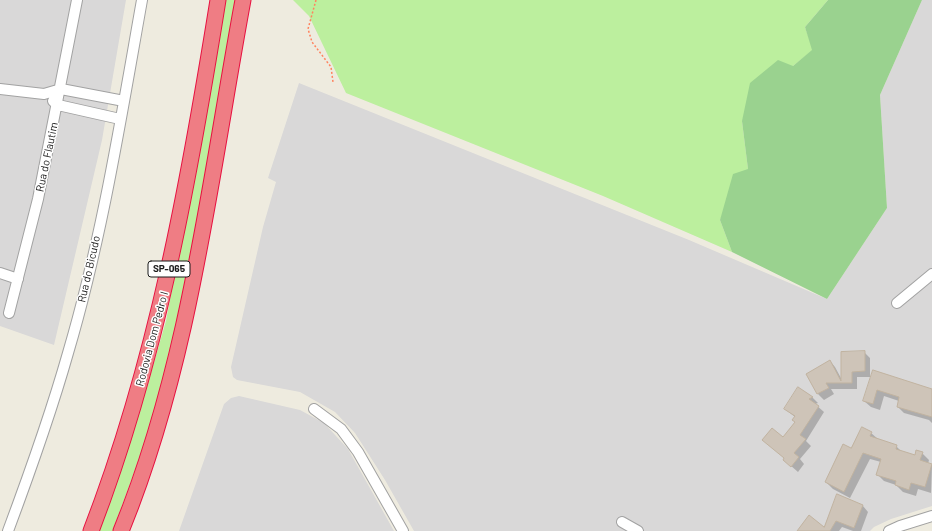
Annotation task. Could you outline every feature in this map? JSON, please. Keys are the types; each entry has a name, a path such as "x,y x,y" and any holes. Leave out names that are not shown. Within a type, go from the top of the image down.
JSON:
{"highway":[{"name":"Rodovia Dom Pedro I","path":"91,531 138,392 161,309 188,177 218,0"},
{"name":"SP-065","path":"121,531 148,455 179,346 209,196 243,0"}],"street":[{"name":"Rua do Flautim","path":"9,313 38,199 58,105 76,0"},
{"name":"Rua do Bicudo","path":"8,531 37,452 69,352 102,213 142,0"},
{"path":"0,89 44,94 61,89 124,101"},
{"path":"44,94 58,105 120,120"},
{"path":"0,273 18,279"},
{"path":"897,303 932,274"},
{"path":"314,409 341,429 358,452 403,531"},
{"path":"889,531 932,516"},
{"path":"622,522 638,531"}],"path":[{"path":"316,0 308,29 312,42 331,67 334,82"}],"shaded area":[{"path":"0,0 126,0 102,140 54,345 0,326"},
{"path":"922,0 932,0 932,506 891,519 874,527 870,531 414,531 385,480 355,433 335,412 300,392 237,380 233,377 231,367 263,227 276,182 268,178 299,83 689,240 827,299 887,208 880,95"},
{"path":"239,396 300,410 324,423 348,449 394,531 179,531 224,404 231,398"}],"green space":[{"path":"226,0 237,0 216,127 174,339 162,387 147,435 113,531 99,531 141,407 166,321"},
{"path":"293,0 828,0 805,27 813,50 793,66 742,121 748,169 720,220 732,252 603,196 346,93 309,16"},
{"path":"828,0 922,0 880,95 887,208 827,299 732,252 720,220 733,174 748,169 742,121 750,83 778,60 793,66 812,50 805,27"}],"building":[{"path":"865,351 865,371 852,372 852,383 826,383 829,388 817,394 806,374 830,360 841,381 841,352"},
{"path":"873,370 932,389 932,417 897,407 899,397 877,390 873,404 863,401"},
{"path":"798,387 813,397 809,399 819,406 800,435 806,439 794,453 799,457 791,467 783,460 784,458 762,440 772,428 783,437 795,422 792,420 795,416 784,409"},
{"path":"862,427 872,432 870,436 897,445 896,449 915,455 916,450 923,452 920,460 932,464 925,487 911,483 909,490 895,485 896,481 876,475 881,459 863,453 844,492 825,482 843,444 851,448"},
{"path":"837,494 863,505 854,528 836,521 830,531 797,531 809,515 824,527"}]}
